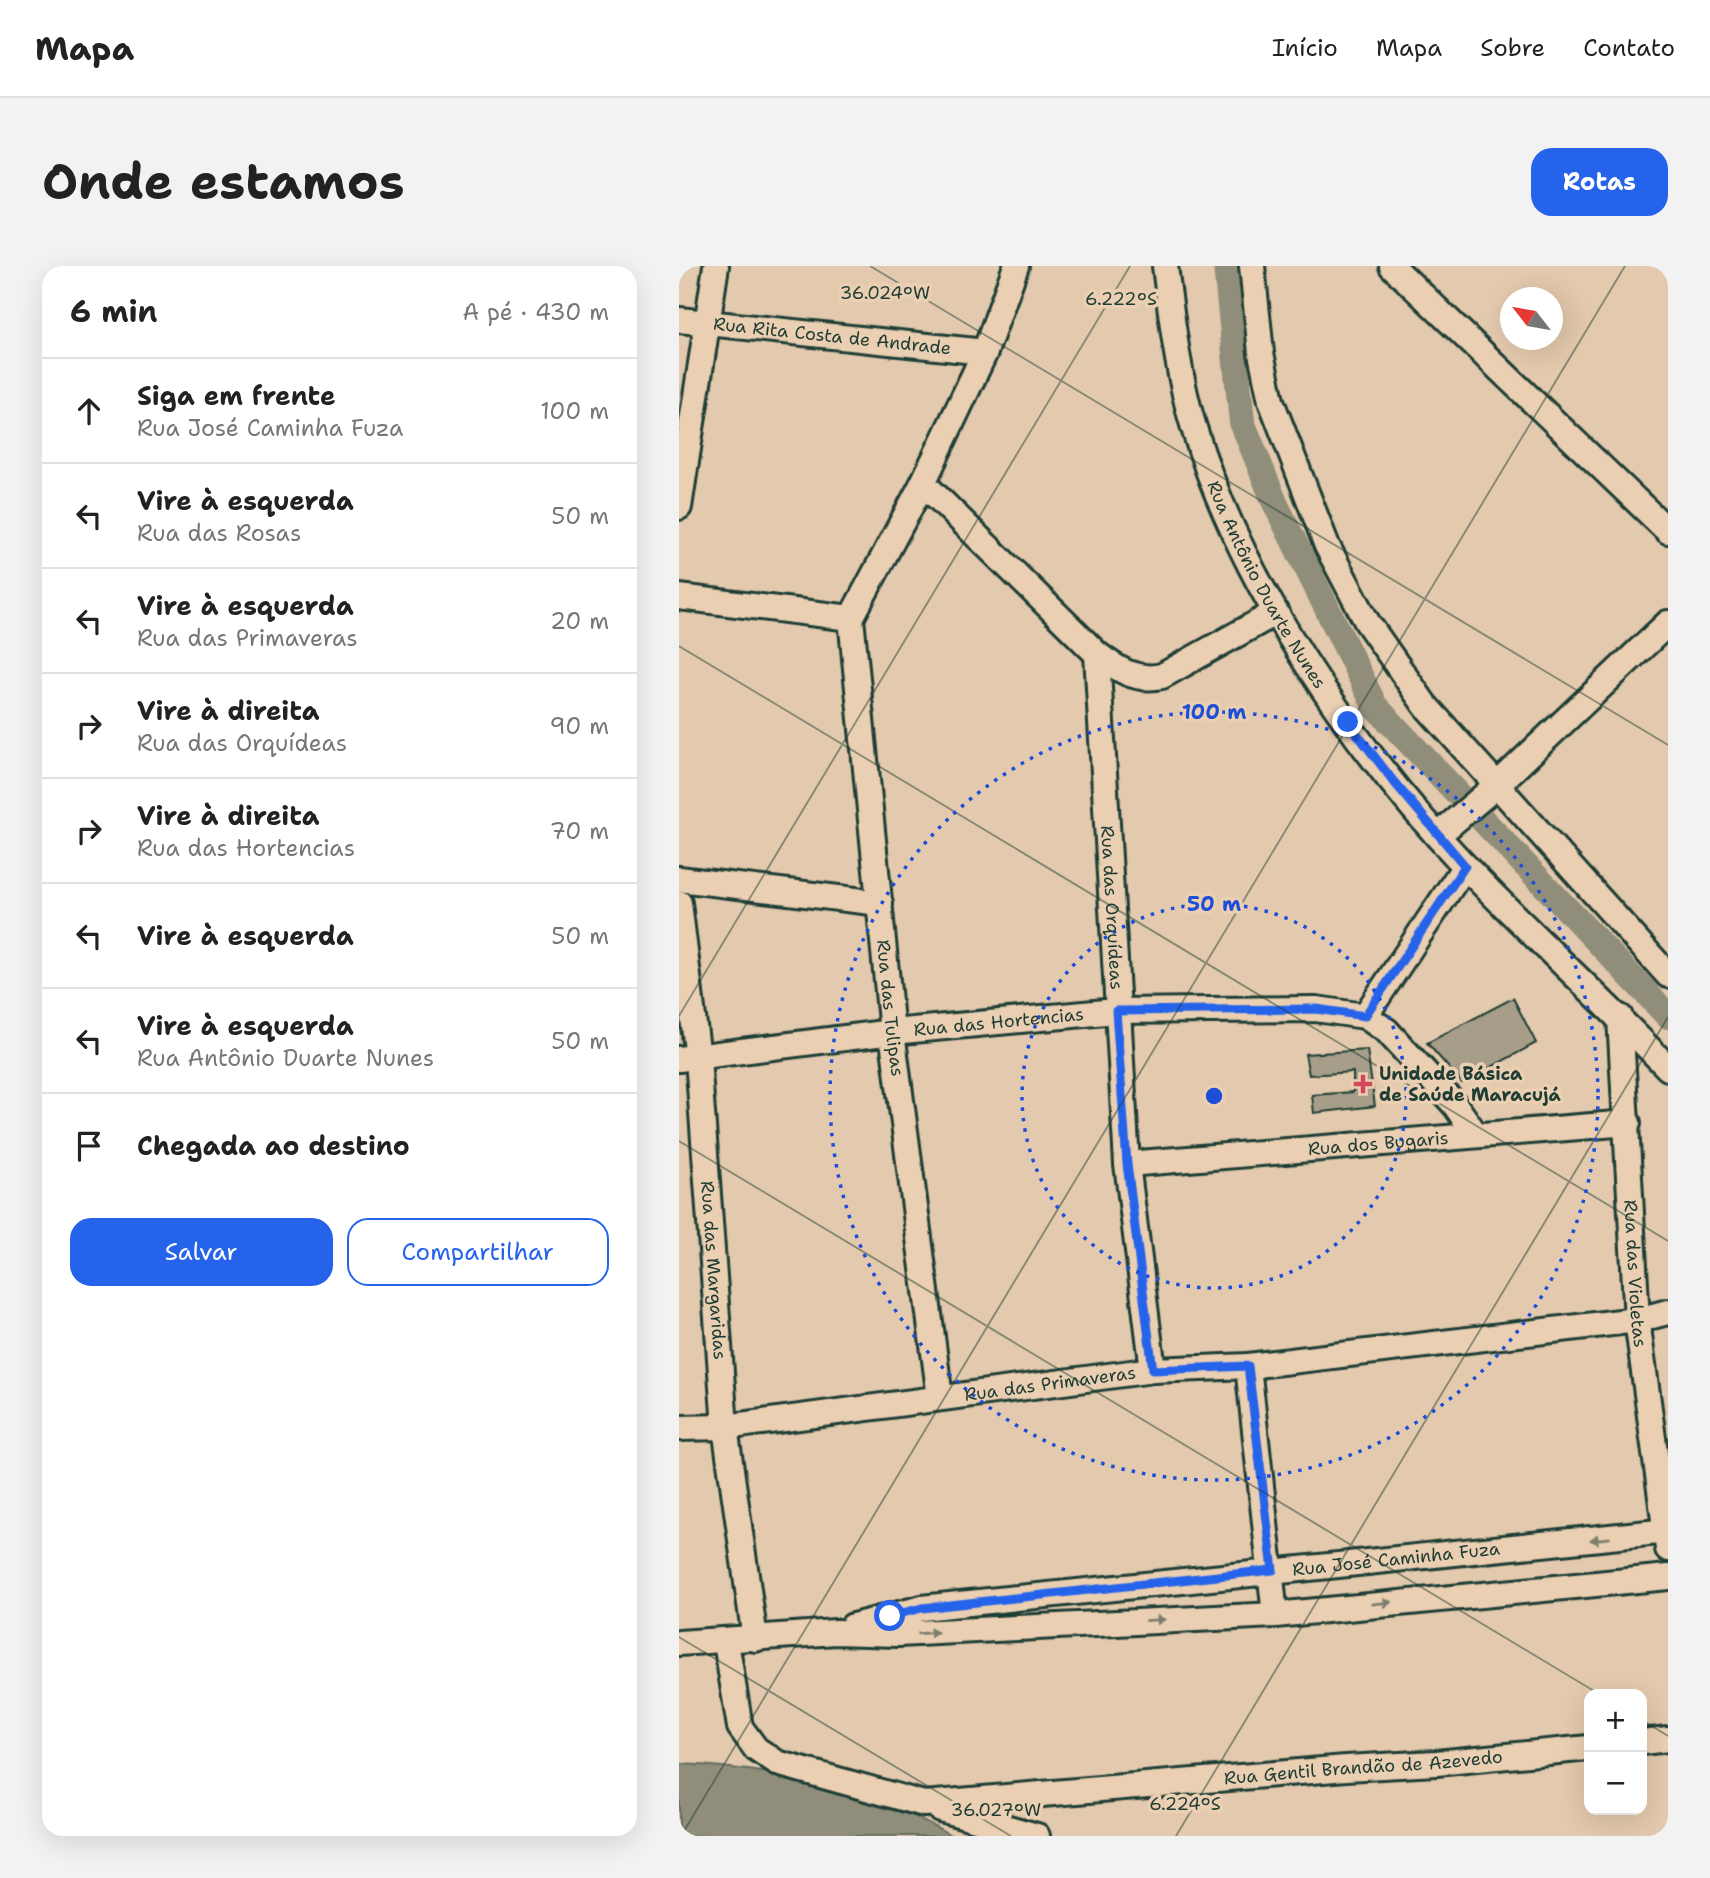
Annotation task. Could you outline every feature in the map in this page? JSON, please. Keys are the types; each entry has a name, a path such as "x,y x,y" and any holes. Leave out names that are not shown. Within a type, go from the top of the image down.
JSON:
{"street":[{"path":"679,507 716,266"},
{"path":"679,597 852,618 923,483 985,352 1016,266"},
{"name":"Rua Antônio Duarte Nunes","path":"1165,266 1177,350 1193,426 1212,480 1275,614 1348,722 1447,828 1465,866 1620,1017 1668,1068"},
{"path":"1252,266 1261,353 1271,401 1327,547 1367,622 1395,666 1425,705 1668,975"},
{"path":"1392,266 1668,531"},
{"name":"Rua Rita Costa de Andrade","path":"679,320 985,352"},
{"path":"923,483 1097,654 1125,673 1154,678 1275,614"},
{"name":"Rua das Tulipas","path":"852,618 892,1032 940,1398"},
{"path":"1447,828 1497,785 1668,623"},
{"name":"Rua das Orquídeas","path":"1097,654 1127,1164 1153,1370"},
{"path":"1365,1016 1465,866"},
{"path":"679,879 880,903"},
{"name":"Rua das Margaridas","path":"679,903 688,1059 725,1427 755,1639"},
{"name":"Rua das Hortencias","path":"688,1059 892,1032 1116,1011 1316,1009 1365,1016 1387,1031 1419,1063 1476,1135"},
{"name":"Rua das Violetas","path":"1620,1017 1637,1320 1667,1537"},
{"name":"Rua dos Bugaris","path":"1127,1164 1627,1123"},
{"name":"Rua das Primaveras","path":"679,1428 725,1427 1153,1370 1248,1366 1637,1320 1668,1312"},
{"path":"1248,1366 1273,1570 1275,1615"},
{"name":"Rua José Caminha Fuza","path":"836,1632 922,1608 1273,1570 1667,1537"},
{"name":"Rua José Caminha Fuza","path":"679,1643 726,1642 836,1632 898,1634 1275,1615 1668,1577"},
{"name":"Rua Gentil Brandão de Azevedo","path":"726,1642 740,1727 749,1744 778,1763 924,1804 1584,1748"},
{"path":"1647,1741 1668,1739"},
{"path":"924,1804 1037,1836"}],"shaded area":[{"path":"679,1764 750,1770 821,1784 889,1805 953,1836 679,1836"}],"building":[{"path":"1513,998 1536,1043 1462,1083 1427,1043"},
{"name":"Unidade Básica de Saúde Maracujá","path":"1367,1050 1375,1106 1314,1113 1312,1095 1353,1092 1353,1072 1309,1075 1305,1054"}],"waterway":[{"path":"1226,266 1242,422 1275,503 1375,706 1668,1016"}],"place":[{"name":"Unidade Básica de Saúde Maracujá","path":"1363,1084"}],"route":[{"path":"890,1616 922,1608 1273,1570 1248,1366 1153,1370 1127,1164 1116,1011 1316,1009 1365,1016 1465,866 1394,782 1348,722"}]}
